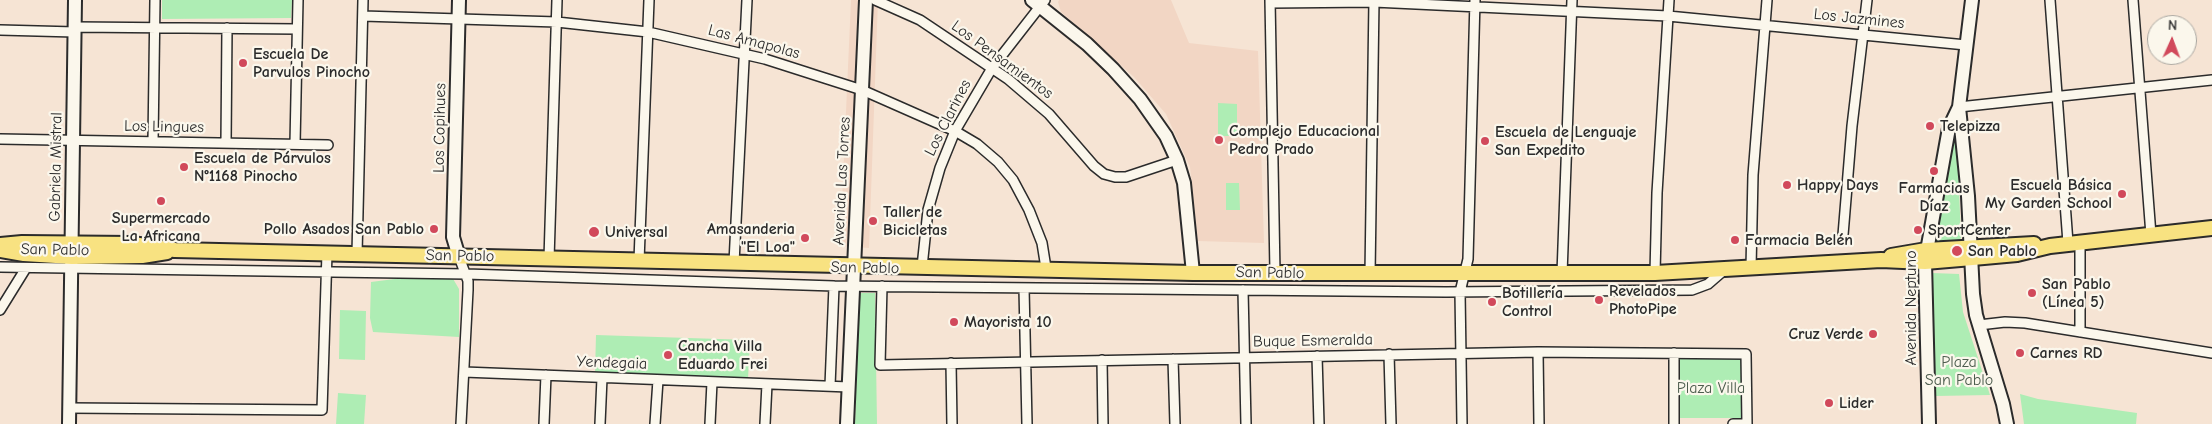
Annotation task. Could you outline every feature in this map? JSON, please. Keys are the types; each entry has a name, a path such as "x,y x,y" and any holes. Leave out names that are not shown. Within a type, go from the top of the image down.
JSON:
{"main road":[{"name":"Gabriela Mistral","path":"69,424 75,0"},
{"name":"Los Copihues","path":"459,0 453,237 459,257"},
{"name":"Avenida Las Torres","path":"847,424 866,0"},
{"name":"Avenida Neptuno","path":"1972,0 1959,107 1971,252 1972,294 2007,424"},
{"path":"1039,2 1098,54 1127,84 1159,126 1177,160 1186,200 1193,273"},
{"name":"Avenida Neptuno","path":"1929,424 1926,256 1949,128 1959,107"},
{"name":"San Pablo","path":"0,250 24,254 72,256 132,244 175,250 854,266 1046,268 1193,273 1562,274 1723,271 1881,260 1903,253 1926,256 1971,252 2019,244 2050,246 2212,228"},
{"name":"San Pablo","path":"0,245 22,243 72,256"}],"street":[{"path":"153,142 155,0"},
{"path":"296,144 298,0"},
{"path":"357,254 364,0"},
{"path":"549,259 557,0"},
{"path":"639,261 649,0"},
{"path":"734,263 747,0"},
{"name":"Los Pensamientos","path":"875,0 920,20 992,68 1039,104 1059,124 1094,166 1104,174 1115,177 1126,176 1177,160"},
{"path":"1562,274 1572,0"},
{"path":"1655,273 1657,193 1669,0"},
{"path":"1751,268 1753,175 1767,0"},
{"path":"1843,235 1852,126 1867,0"},
{"path":"2050,0 2057,97 2074,243 2080,332"},
{"path":"2133,0 2151,235"},
{"path":"1270,1 1275,272"},
{"name":"Los Jazmines","path":"1270,1 1475,3 1765,24 1966,46"},
{"path":"1370,274 1374,1"},
{"name":"Los Clarines","path":"922,267 924,232 931,198 940,168 955,131 966,109 992,68 1039,2"},
{"path":"1462,424 1460,292 1468,259 1475,3"},
{"name":"Las Amapolas","path":"363,16 556,22 648,32 745,54 862,90 955,131 987,152 1014,180 1034,222 1044,250 1046,268"},
{"path":"226,143 227,28"},
{"path":"0,30 297,29"},
{"path":"1959,107 2212,80"},
{"name":"Los Lingues","path":"0,139 328,145"},
{"path":"69,408 322,410 327,253"},
{"name":"San Pablo","path":"0,267 26,268 72,256 326,272 466,274 834,286 1460,292 1692,290 1708,284 1723,271"},
{"path":"459,257 466,274 468,290 462,424"},
{"path":"0,310 26,268"},
{"path":"830,386 834,286"},
{"name":"Buque Esmeralda","path":"882,286 880,365 1538,352 1746,354 1747,424"},
{"path":"1024,288 1027,424"},
{"path":"1243,290 1246,424"},
{"path":"1979,325 2015,322 2212,353"},
{"path":"1538,352 1539,424"},
{"path":"1390,354 1391,424"},
{"path":"1674,354 1674,424"},
{"path":"1317,356 1318,424"},
{"path":"1173,359 1175,424"},
{"path":"1102,360 1103,424"},
{"path":"951,363 952,424"},
{"name":"Yendegaia","path":"464,372 849,387"},
{"path":"544,424 546,375"},
{"path":"600,424 602,378"},
{"path":"656,424 658,380"},
{"path":"710,424 712,382"},
{"path":"765,424 767,384"},
{"path":"1733,424 1747,424"}],"shaded area":[{"path":"851,0 878,0 869,248 840,246"},
{"name":"Complejo Educacional Pedro Prado","path":"1059,0 1171,0 1189,43 1258,51 1264,243 1198,241 1190,167 1166,114 1134,77 1061,12"}],"green space":[{"path":"162,0 292,0 291,18 162,19"},
{"path":"1218,103 1237,104 1237,136 1218,136"},
{"path":"1954,114 1956,114 1961,238 1958,241 1939,242 1936,240"},
{"path":"1226,183 1239,183 1240,210 1226,210"},
{"name":"Plaza San Pablo","path":"1932,273 1959,274 1963,312 1990,395 1936,396"},
{"path":"418,276 452,277 459,289 459,337 373,332 370,318 371,282"},
{"path":"859,293 875,293 877,424 855,424"},
{"path":"340,310 366,311 365,360 339,359"},
{"path":"596,335 750,340 748,379 595,373"},
{"name":"Plaza Villa","path":"1678,357 1742,358 1742,418 1680,418"},
{"path":"338,393 366,395 364,424 336,424"},
{"path":"2020,394 2038,399 2137,413 2136,424 2024,424"}],"place":[{"name":"Escuela De Parvulos Pinocho","path":"243,63"},
{"name":"Telepizza","path":"1930,126"},
{"name":"Complejo Educacional Pedro Prado","path":"1219,140"},
{"name":"Escuela de Lenguaje San Expedito","path":"1485,141"},
{"name":"Escuela de Párvulos N°1168 Pinocho","path":"184,167"},
{"name":"Farmacias Díaz","path":"1934,171"},
{"name":"Happy Days","path":"1787,185"},
{"name":"Escuela Básica My Garden School","path":"2122,194"},
{"name":"Supermercado La Africana","path":"161,201"},
{"name":"Taller de Bicicletas","path":"873,221"},
{"name":"Pollo Asados San Pablo","path":"434,229"},
{"name":"SportCenter","path":"1918,230"},
{"name":"Universal","path":"594,232"},
{"name":"Amasanderia \"El Loa\"","path":"805,238"},
{"name":"Farmacia Belén","path":"1735,240"},
{"name":"San Pablo","path":"1957,251"},
{"name":"San Pablo (Línea 5)","path":"2032,293"},
{"name":"Revelados PhotoPipe","path":"1599,300"},
{"name":"Botillería Control","path":"1492,302"},
{"name":"Mayorista 10","path":"954,322"},
{"name":"Cruz Verde","path":"1873,334"},
{"name":"Carnes RD","path":"2020,353"},
{"name":"Cancha Villa Eduardo Frei","path":"668,355"},
{"name":"Lider","path":"1829,403"}]}
